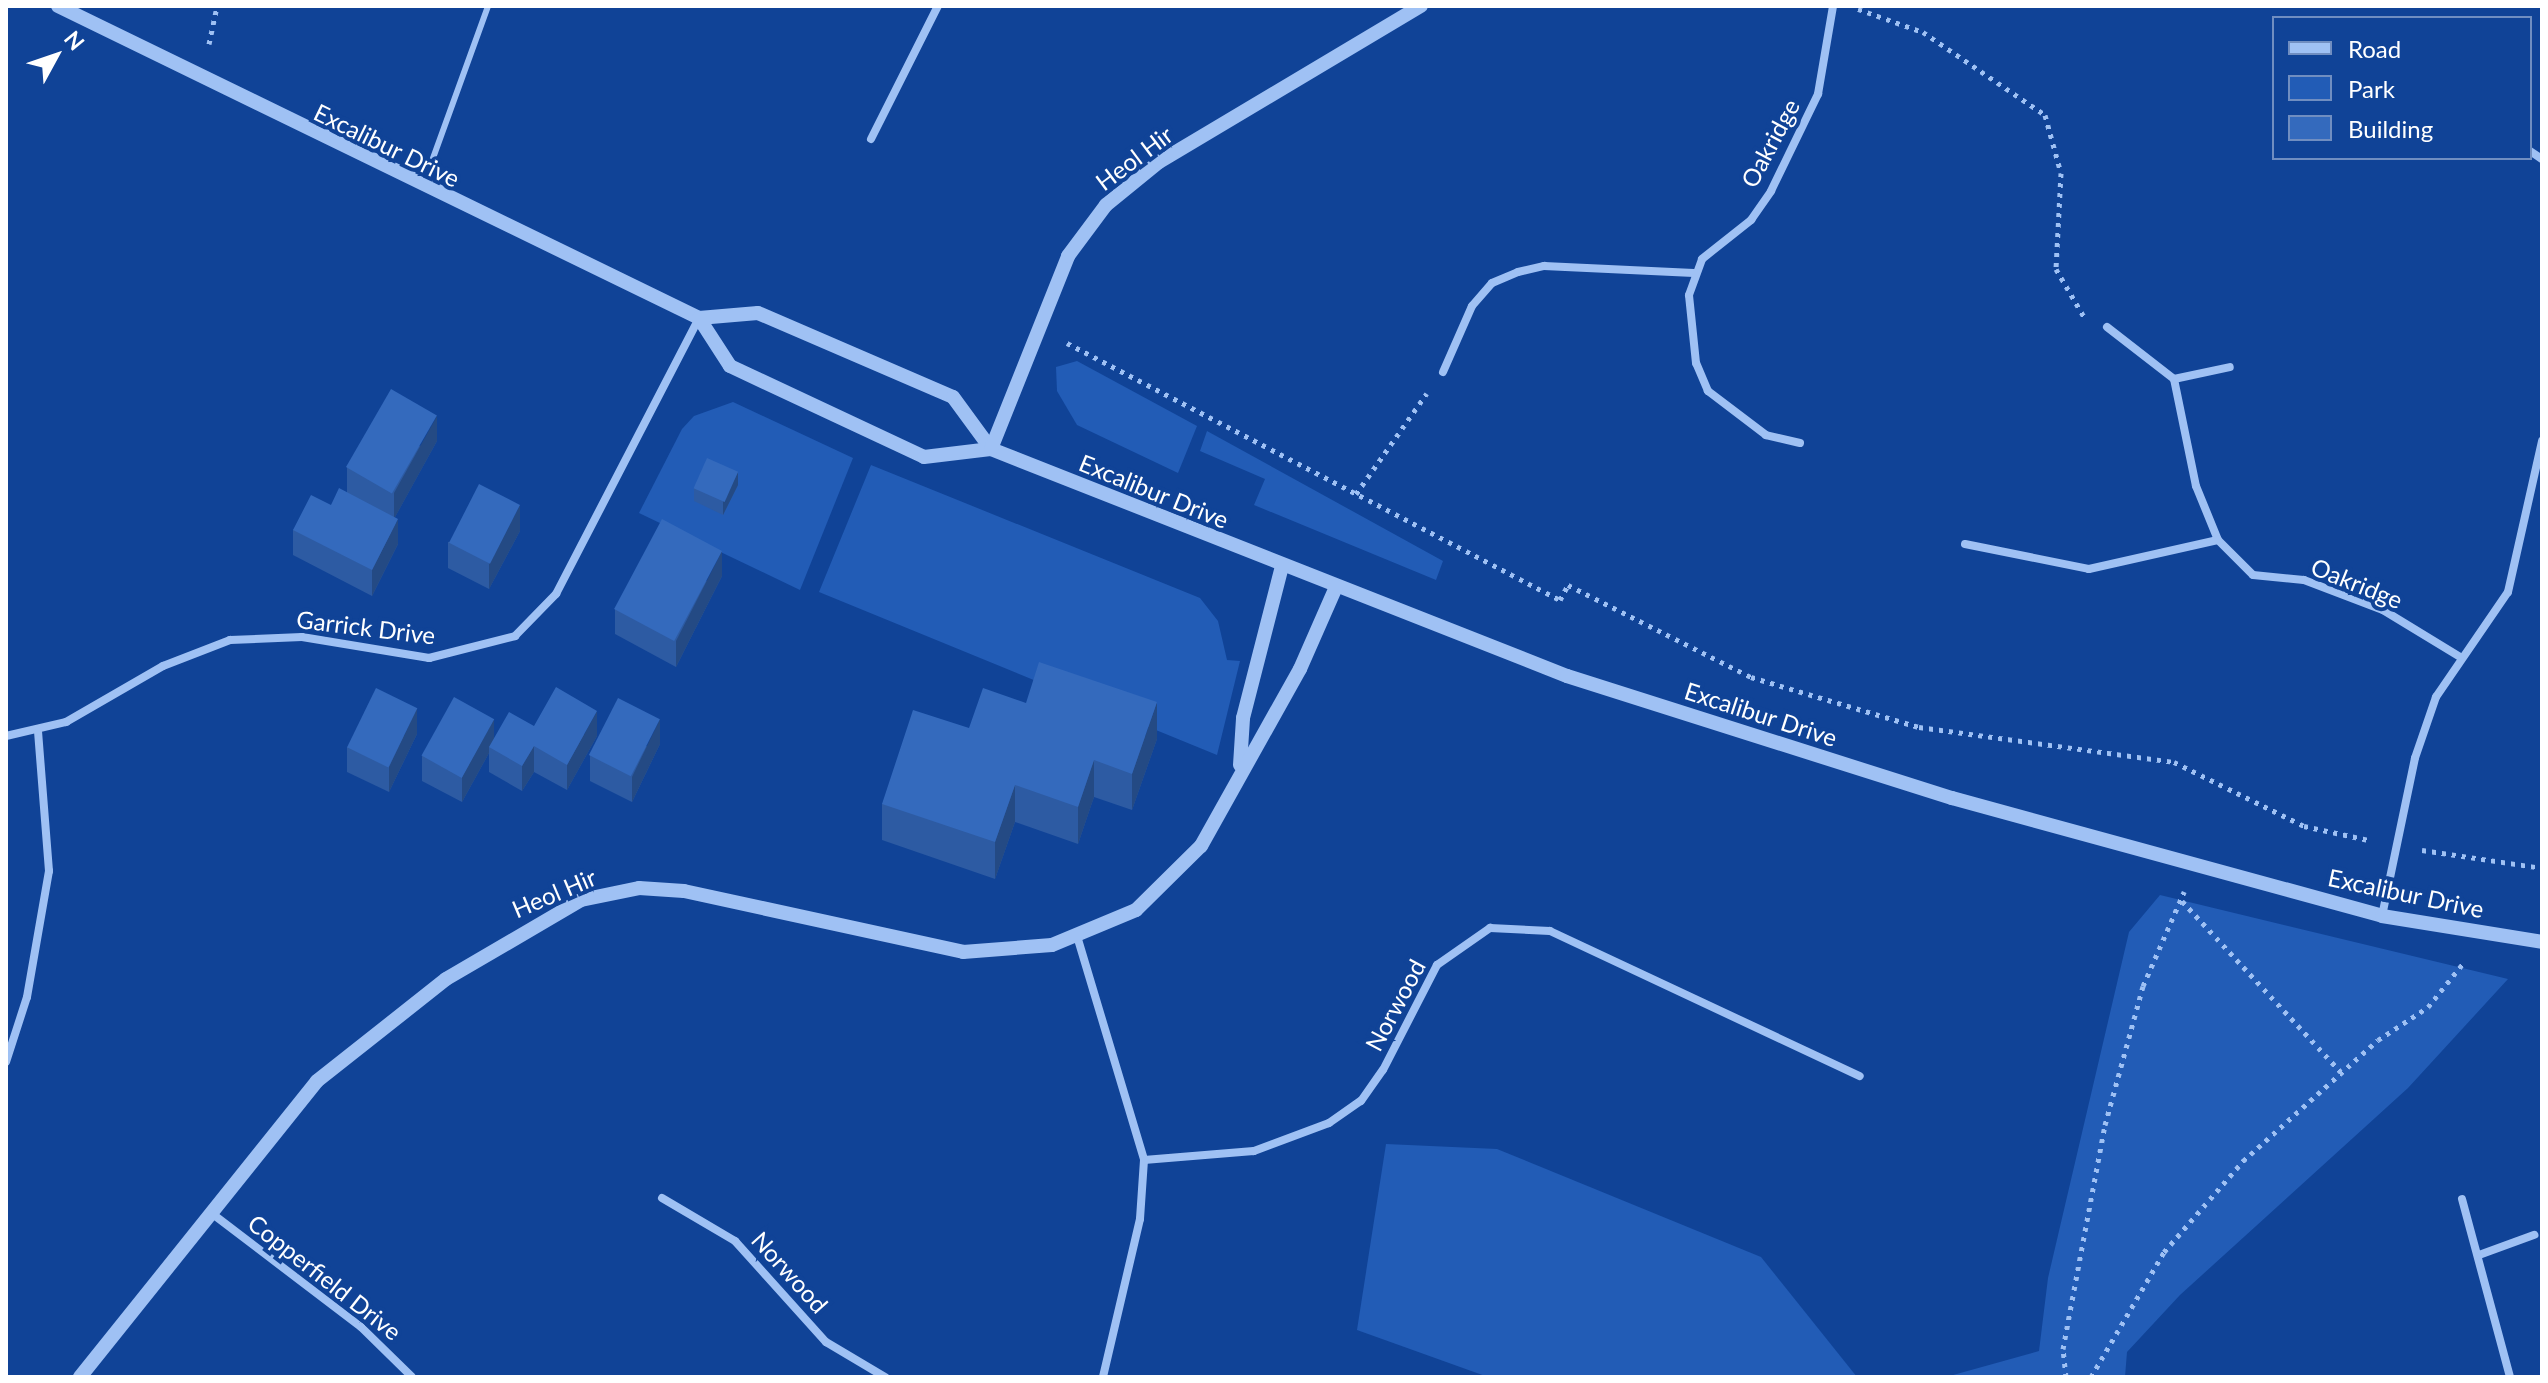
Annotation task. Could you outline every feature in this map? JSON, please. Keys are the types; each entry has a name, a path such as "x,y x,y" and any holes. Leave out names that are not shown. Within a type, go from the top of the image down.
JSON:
{"street":[{"name":"Excalibur Drive","path":"58,6 423,187 699,318 730,366 924,457 991,449 1567,676 1952,798 2191,860 2382,916 2542,942"},
{"path":"871,139 938,6"},
{"name":"Heol Hir","path":"991,449 1068,256 1129,184 1421,6"},
{"name":"Oakridge","path":"1694,273 1771,191 1818,94 1833,6"},
{"path":"1443,372 1472,306 1492,283 1518,272 1544,266 1694,273 1691,328 1708,391 1766,435 1800,443"},
{"path":"699,318 758,313 953,397 991,449"},
{"name":"Garrick Drive","path":"6,736 38,732 163,666 230,640 302,637 429,658 515,636 556,594 699,318"},
{"path":"2108,328 2174,379 2230,367"},
{"name":"Oakridge","path":"2174,379 2196,486 2218,540 2253,575 2304,580 2383,610 2462,658"},
{"path":"2382,916 2419,746 2436,697 2508,592 2542,441"},
{"path":"1965,544 2089,569 2218,540"},
{"name":"Heol Hir","path":"1240,765 1243,718 1282,566"},
{"name":"Heol Hir","path":"80,1377 280,1119 345,1056 492,947 581,900 639,888 684,891 963,952 1020,951 1077,936 1136,910 1180,872 1220,812 1240,765 1267,730 1336,587"},
{"path":"6,1062 27,997 49,871 38,732"},
{"name":"Norwood","path":"1144,1160 1254,1151 1329,1123 1361,1101 1383,1070 1437,965 1490,928 1550,931 1860,1076"},
{"path":"1077,936 1144,1160 1140,1219 1103,1377"},
{"name":"Norwood","path":"662,1198 735,1241 826,1342 885,1377"},
{"path":"2462,1199 2510,1377"},
{"name":"Copperfield Drive","path":"209,1212 361,1327 412,1377"},
{"path":"2479,1255 2534,1235"}],"lane":[{"path":"423,187 488,6"}],"path":[{"path":"1833,6 1873,11 1923,32 2045,115 2061,173 2056,269 2085,318 2108,328"},
{"path":"1037,329 1560,600 1568,585 1751,677 1919,727 2174,762 2304,826 2397,847 2542,868"},
{"path":"1356,494 1443,372"},
{"path":"2066,1377 2063,1349 2105,1125 2143,986 2182,901 2191,860"},
{"path":"2182,901 2341,1072"},
{"path":"2091,1377 2164,1252 2243,1161 2341,1072 2428,1007 2463,969 2472,931"}],"green space":[{"path":"1077,361 1197,426 1178,473 1077,425 1057,391 1056,367"},
{"path":"733,402 853,458 800,590 639,513 682,429 694,416"},
{"path":"1207,431 1443,561 1436,580 1254,505 1265,479 1200,451"},
{"path":"871,465 1200,598 1218,621 1227,660 1240,661 1217,755 819,592"},
{"path":"2160,895 2508,979 2408,1088 2180,1295 2127,1352 2125,1377 1946,1377 2039,1351 2048,1278 2129,932"},
{"path":"1386,1144 1497,1149 1761,1257 1857,1377 1488,1377 1357,1330"}],"building":[{"path":"391,389 437,416 392,493 346,467"},
{"path":"707,458 738,472 725,502 694,488"},
{"path":"479,484 520,505 490,564 449,543"},
{"path":"339,488 398,519 372,570 293,530 311,495 331,505"},
{"path":"662,519 722,551 674,641 614,609"},
{"path":"1039,662 1157,702 1132,774 1094,760 1078,807 1015,785 995,842 882,804 913,710 969,728 983,688 1026,703"},
{"path":"556,687 597,711 567,765 534,746 522,766 489,747 509,712 534,726"},
{"path":"376,688 417,708 388,767 347,747"},
{"path":"454,697 494,719 462,778 422,756"},
{"path":"618,698 660,719 631,776 589,755"}]}
